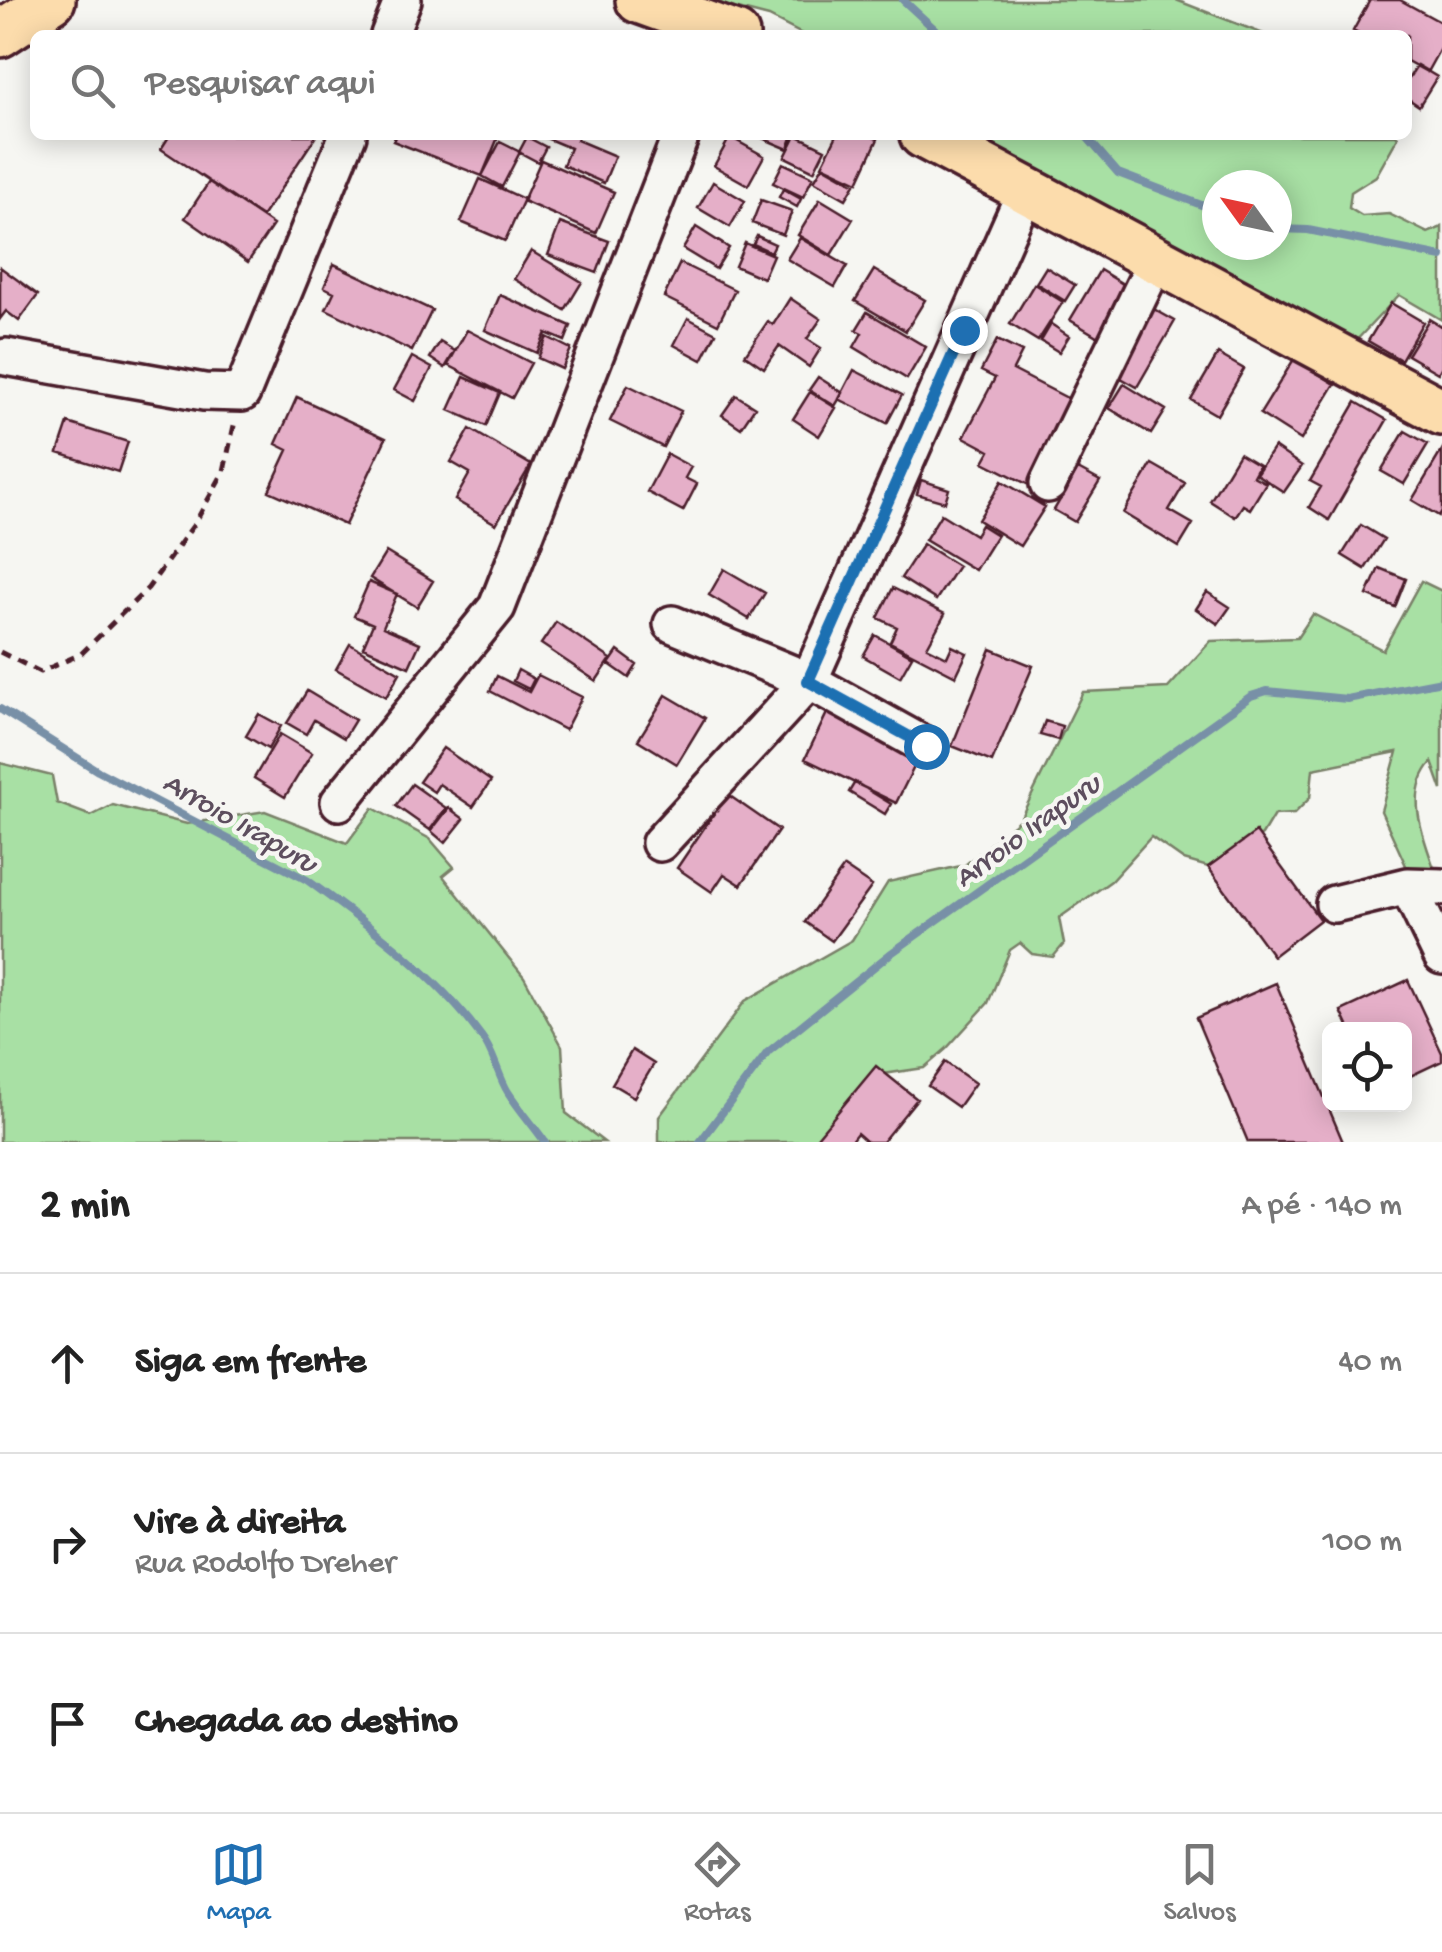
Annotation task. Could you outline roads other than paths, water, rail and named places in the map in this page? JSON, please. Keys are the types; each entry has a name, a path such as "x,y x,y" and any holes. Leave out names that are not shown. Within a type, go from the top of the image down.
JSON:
{"main road":[{"path":"0,34 52,0"},
{"path":"639,0 718,30"},
{"path":"932,140 1442,412"}],"street":[{"path":"391,30 404,0"},
{"path":"6,357 204,392 242,394 346,140"},
{"path":"339,802 497,607 679,140"},
{"path":"660,843 808,681 1026,190"},
{"path":"1048,484 1156,261"},
{"path":"672,624 808,681 926,746"},
{"path":"1334,904 1422,892 1442,956"}],"waterway":[{"path":"903,0 936,30"},
{"path":"1089,140 1118,173 1202,205"},
{"path":"1292,229 1442,257"},
{"name":"Arroio Irapuru","path":"700,1142 768,1052 890,954 1251,696 1267,691 1347,699 1442,681"},
{"name":"Arroio Irapuru","path":"0,709 98,771 307,880 377,933 463,1013 485,1042 508,1092 545,1142"}]}
